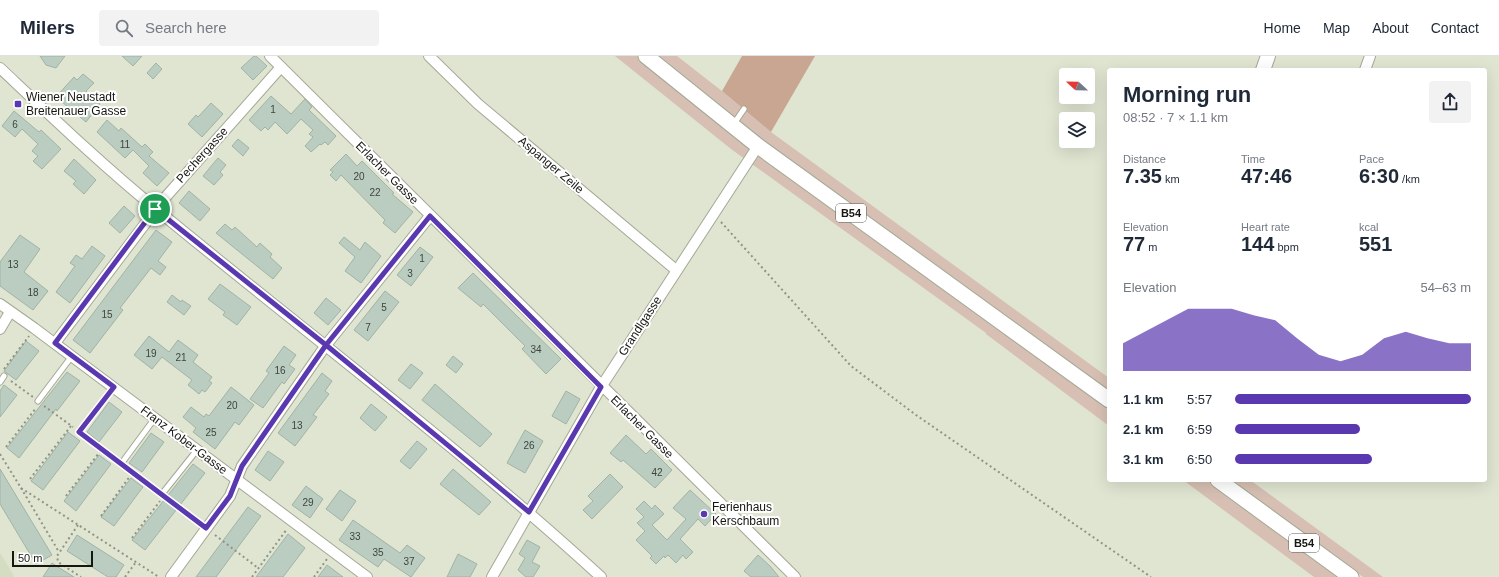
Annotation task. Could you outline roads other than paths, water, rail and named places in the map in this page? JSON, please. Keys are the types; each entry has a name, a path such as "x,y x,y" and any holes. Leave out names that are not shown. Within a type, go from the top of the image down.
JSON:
{"main road":[{"name":"B54","path":"646,56 758,146 1107,399"},
{"path":"1264,68 1268,56"},
{"name":"B54","path":"1221,482 1351,577"}],"street":[{"name":"Erlacher Gasse","path":"270,56 601,387 795,577"},
{"name":"Aspanger Zeile","path":"429,56 478,104 676,270"},
{"path":"1366,68 1370,56"},
{"name":"Pechergasse","path":"55,343 155,209 281,67"},
{"path":"0,68 155,209 326,345 529,512 602,577"},
{"name":"Grandlgasse","path":"492,577 601,387 758,146"},
{"path":"171,577 230,496 242,466 326,345 430,216"},
{"name":"Franz Kober-Gasse","path":"0,304 55,343 236,480 368,577"},
{"path":"0,329 10,312"}],"lane":[{"path":"733,125 744,109"},
{"path":"38,402 72,356"},
{"path":"0,382 4,376"},
{"path":"79,432 114,387"},
{"path":"121,464 155,418"},
{"path":"162,494 197,450"}],"place":[{"name":"Wiener Neustadt Breitenauer Gasse","path":"18,104"},
{"name":"Ferienhaus Kerschbaum","path":"704,514"}]}
